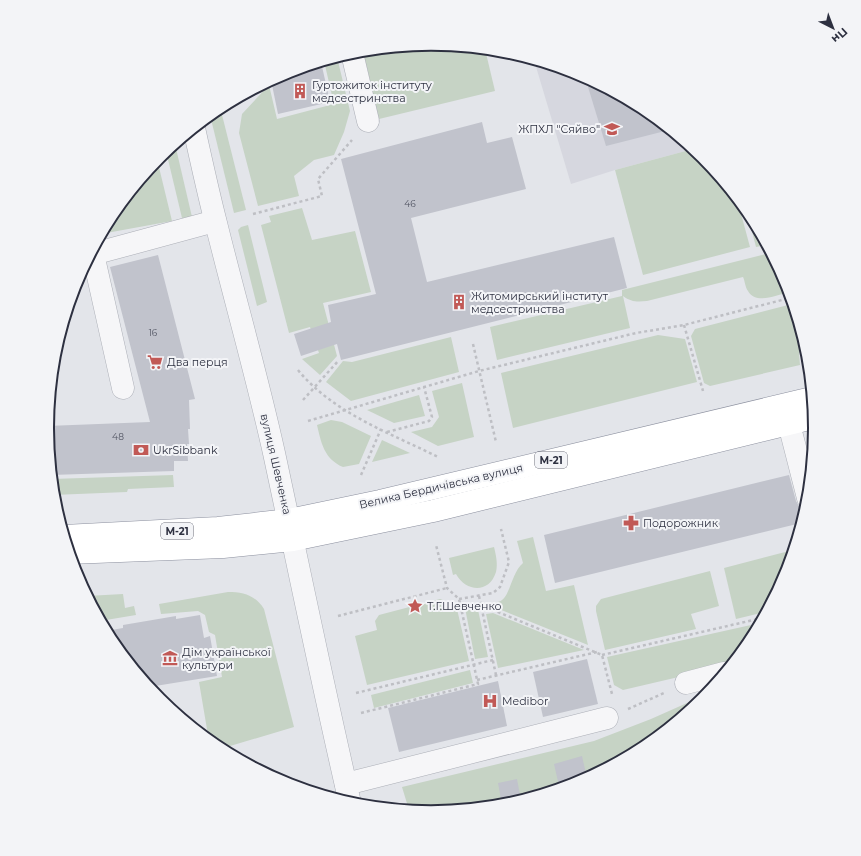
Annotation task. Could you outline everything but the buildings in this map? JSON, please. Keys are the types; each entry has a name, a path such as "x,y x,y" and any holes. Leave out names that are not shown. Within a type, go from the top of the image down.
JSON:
{"highway":[{"name":"Велика Бердичівська вулиця","path":"76,554 223,547 291,530 380,501 807,399"},
{"name":"Велика Бердичівська вулиця","path":"69,536 218,528 291,530 432,511 808,420"}],"street":[{"path":"354,59 368,122"},
{"name":"вулиця Шевченка","path":"195,134 215,222 260,394 348,793"},
{"path":"96,253 215,222"},
{"path":"93,259 123,388"},
{"path":"789,424 803,480"},
{"path":"686,682 716,675"},
{"path":"348,793 613,716"}],"path":[{"path":"253,214 322,196 318,179 368,122"},
{"path":"308,421 480,371 636,333 684,325 784,299"},
{"path":"684,325 703,391"},
{"path":"473,344 496,442"},
{"path":"303,400 339,360"},
{"path":"298,370 315,387 345,410 438,457"},
{"path":"387,432 429,422 432,417 424,387"},
{"path":"361,475 380,428"},
{"path":"459,599 493,593 500,586 509,562 501,529"},
{"path":"361,713 478,684 459,599 447,588 436,545"},
{"path":"338,616 447,588"},
{"path":"479,596 496,675"},
{"path":"481,605 602,654 755,619"},
{"path":"477,680 597,652"},
{"path":"602,654 613,716 686,682"},
{"path":"356,694 493,660"}],"shaded area":[{"name":"ЖПХЛ \"Сяйво\"","path":"536,66 575,80 619,102 660,129 686,151 615,170 571,184"}],"green space":[{"path":"430,51 486,55 495,91 379,119 364,57 381,54"},
{"path":"338,63 350,111 344,132 334,155 314,160 294,176 299,196 258,206 239,133 242,114 265,90 270,87 277,119 334,104 325,66"},
{"path":"222,114 246,210 234,213 212,122"},
{"path":"176,150 192,217 182,218 168,158"},
{"path":"686,151 714,179 730,198 741,215 750,247 643,275 615,170"},
{"path":"159,166 172,221 108,233 131,198"},
{"path":"302,208 312,240 355,231 371,292 323,303 337,356 320,375 302,359 319,353 310,327 289,333 261,225 271,222 269,216"},
{"path":"248,225 267,302 257,306 238,230 241,227"},
{"path":"752,232 760,246 756,247"},
{"path":"765,254 782,294 767,298 756,297 746,288 743,277 647,301 634,301 623,296 630,328 497,360 490,327 622,296 622,290"},
{"path":"786,305 795,330 800,352 800,365 710,386 704,383 691,336 695,329"},
{"path":"658,335 685,339 697,382 513,428 501,373"},
{"path":"451,337 459,372 351,401 326,382 343,361 352,362"},
{"path":"462,383 474,437 438,446 411,432 432,427 439,417 432,391"},
{"path":"419,395 425,416 394,423 367,410"},
{"path":"331,420 342,422 371,436 359,464 343,467 327,455 322,444 317,425"},
{"path":"382,440 410,453 372,462"},
{"path":"173,475 174,487 128,489 127,492 60,495 57,479"},
{"path":"533,537 546,591 574,585 588,645 494,607 493,603 500,601 505,597 516,572 523,563 517,541"},
{"path":"494,547 497,569 493,579 488,584 483,587 471,587 460,580 456,574 453,575 449,558"},
{"path":"786,552 769,595 759,613 736,619 724,568"},
{"path":"710,571 719,606 691,614 696,629 605,650 596,611 596,606 601,599"},
{"path":"228,592 248,595 257,600 264,609 294,727 229,746 207,731 199,682 222,677 215,635 209,632 205,615 198,611 161,614 159,604"},
{"path":"123,594 125,608 134,606 136,615 106,620 92,596"},
{"path":"440,599 448,602 450,612 457,609 469,661 367,685 355,636 377,630 375,621 379,615"},
{"path":"477,605 488,657 475,659 465,608"},
{"path":"493,613 584,650 498,668 486,614"},
{"path":"752,625 723,667 623,690 614,685 607,657"},
{"path":"470,670 473,683 374,708 371,695"},
{"path":"689,702 660,727 619,754 597,766 552,785 504,798 480,802 430,805 407,804 402,787 594,741 651,719"}],"place":[{"name":"Гуртожиток інституту медсестринства","path":"300,91"},
{"name":"ЖПХЛ \"Сяйво\"","path":"612,129"},
{"name":"Житомирський інститут медсестринства","path":"459,302"},
{"name":"Два перця","path":"155,362"},
{"name":"UkrSibbank","path":"141,450"},
{"name":"Подорожник","path":"631,523"},
{"name":"Т.Г.Шевченко","path":"415,606"},
{"name":"Дім української культури","path":"170,658"},
{"name":"Medibor","path":"490,701"}]}
